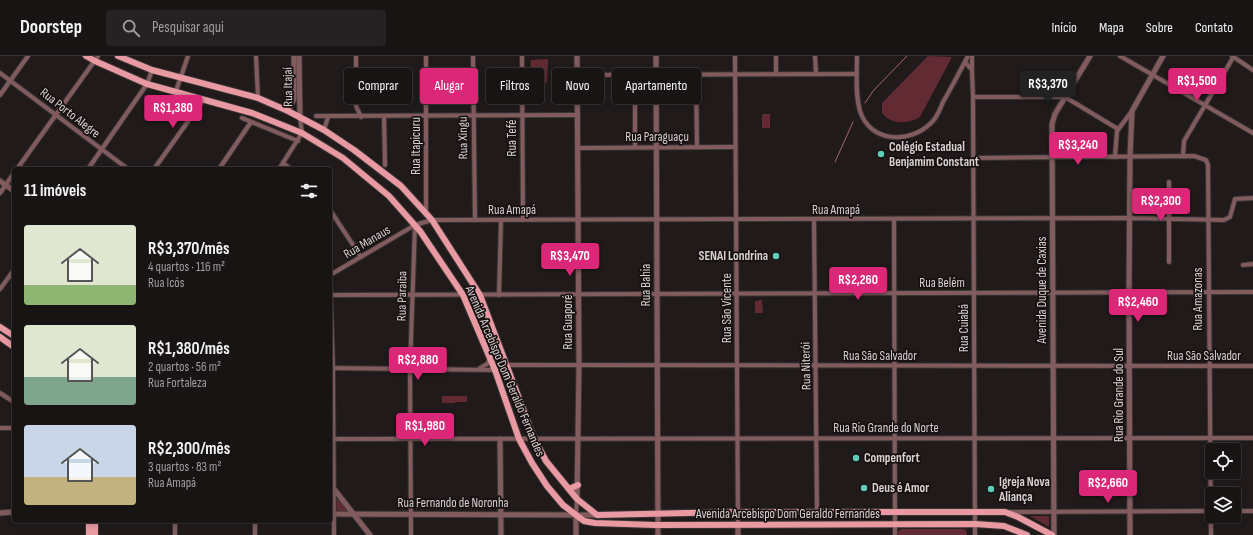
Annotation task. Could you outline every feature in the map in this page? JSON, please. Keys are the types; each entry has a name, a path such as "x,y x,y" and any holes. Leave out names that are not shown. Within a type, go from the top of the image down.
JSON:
{"main road":[{"name":"Avenida Arcebispo Dom Geraldo Fernandes","path":"86,56 97,59 147,84 252,113 302,133 326,146 360,171 389,196 414,225 463,294 495,370 520,439 532,463 547,486 563,505 584,521 595,523 667,526 974,524 1004,526 1027,535"},
{"name":"Avenida Arcebispo Dom Geraldo Fernandes","path":"118,56 152,70 258,98 288,111 324,130 381,169 402,186 432,220 480,295 508,365 534,438 546,461 577,499 597,515 727,512 1005,512"},
{"path":"0,327 12,335"},
{"path":"0,337 12,346"},
{"path":"569,489 578,485"},
{"path":"667,526 668,519 671,516 722,516 727,512"},
{"path":"1005,512 1053,535"},
{"path":"89,523 89,535"},
{"path":"95,523 95,535"}],"street":[{"path":"0,95 28,56"},
{"path":"176,91 188,56"},
{"path":"256,56 258,98"},
{"name":"Rua Itajaí","path":"288,111 294,99 294,56"},
{"name":"Rua Itajaí","path":"299,56 300,118"},
{"path":"356,56 356,106 361,117"},
{"name":"Rua Itapicuru","path":"426,56 426,212"},
{"name":"Rua Xingu","path":"473,56 475,220"},
{"name":"Rua Tefé","path":"522,56 523,220"},
{"name":"Rua Guaporé","path":"577,56 577,68"},
{"name":"Rua Bahia","path":"656,56 656,68"},
{"name":"Rua São Vicente","path":"735,56 737,293 736,439 738,525"},
{"path":"776,56 776,74"},
{"path":"815,56 816,74"},
{"path":"857,56 858,104 866,122 877,132 885,135 905,138 920,132 934,120 965,62 970,56"},
{"name":"Rua Cuiabá","path":"970,56 973,97 973,438 975,535"},
{"name":"Avenida Duque de Caxias","path":"1053,535 1052,124 1055,114 1090,56"},
{"path":"1120,56 1253,133"},
{"path":"1116,157 1116,137 1118,129 1132,111 1163,56"},
{"path":"1183,156 1184,141 1233,56 1253,70"},
{"path":"18,167 97,59"},
{"path":"965,62 970,65 972,70"},
{"path":"89,167 147,84 152,70"},
{"name":"Rua Porto Alegre","path":"0,73 125,167"},
{"path":"701,74 858,74"},
{"path":"973,97 1065,97 1118,129"},
{"path":"155,167 204,99"},
{"name":"Rua Guaporé","path":"576,515 580,365 578,104"},
{"path":"635,104 635,147"},
{"name":"Rua Bahia","path":"656,104 658,535"},
{"path":"696,104 697,147"},
{"path":"351,117 356,106"},
{"name":"Rua Rio Grande do Sul","path":"1130,535 1129,218 1132,111"},
{"path":"316,116 473,117 578,115"},
{"path":"324,130 328,116"},
{"path":"384,117 385,165"},
{"path":"242,118 298,141"},
{"path":"280,167 302,133 300,118"},
{"path":"220,167 252,122"},
{"name":"Rua Paraguaçu","path":"578,148 735,147"},
{"name":"Rua Amazonas","path":"973,158 1200,156 1206,160 1208,165 1208,293 1211,487"},
{"path":"283,163 288,167"},
{"path":"0,193 12,176"},
{"path":"0,181 12,190"},
{"path":"1168,262 1169,182"},
{"name":"Rua Amapá","path":"414,225 432,220 973,220 1129,218 1208,220 1227,219 1232,214 1233,201 1244,198 1253,198"},
{"path":"332,213 361,257"},
{"path":"499,295 501,220"},
{"name":"Rua Niterói","path":"814,220 818,512"},
{"path":"894,220 896,535"},
{"name":"Rua Manaus","path":"332,274 414,225"},
{"name":"Rua Paraíba","path":"411,535 410,368 414,225"},
{"path":"1243,264 1253,264"},
{"path":"0,289 12,273"},
{"name":"Rua Belém","path":"332,295 1253,292"},
{"path":"479,369 487,364 490,359"},
{"name":"Rua São Salvador","path":"508,365 1253,366"},
{"path":"334,535 332,514 334,490 332,368 495,370"},
{"path":"0,393 12,401"},
{"path":"0,428 12,428"},
{"name":"Rua Rio Grande do Norte","path":"332,439 534,438 658,440 816,438 1253,438"},
{"path":"500,439 500,535"},
{"path":"332,487 370,535"},
{"path":"1005,512 1205,511"},
{"path":"1241,511 1253,511"},
{"path":"0,512 12,512"},
{"name":"Rua Fernando de Noronha","path":"332,514 576,515"},
{"path":"576,515 576,535"},
{"name":"Avenida Arcebispo Dom Geraldo Fernandes","path":"576,515 597,515"},
{"path":"175,523 175,535"},
{"path":"255,523 255,535"},
{"name":"Rua Amazonas","path":"1211,535 1212,523"},
{"path":"738,525 738,535"}],"shaded area":[{"path":"928,56 952,57 920,117 905,122 890,120 882,113 882,103"},
{"path":"548,59 547,83 544,83 544,68 530,68 531,60"},
{"path":"762,114 770,114 770,128 762,128"},
{"path":"762,300 763,313 755,313 755,301"},
{"path":"442,396 455,396 455,403 442,403"},
{"path":"455,396 467,396 467,402 455,402"},
{"path":"335,494 349,513 336,512"},
{"path":"1030,516 1049,516 1049,527"},
{"path":"902,529 963,529 966,530 967,535 898,535 898,531"}],"waterway":[{"path":"865,103 873,91 907,56"},
{"path":"835,162 853,122"}],"place":[{"name":"Colégio Estadual Benjamim Constant","path":"881,154"},
{"name":"SENAI Londrina","path":"776,256"},
{"name":"Compenfort","path":"856,458"},
{"name":"Deus é Amor","path":"864,488"},
{"name":"Igreja Nova Aliança","path":"991,489"}]}
